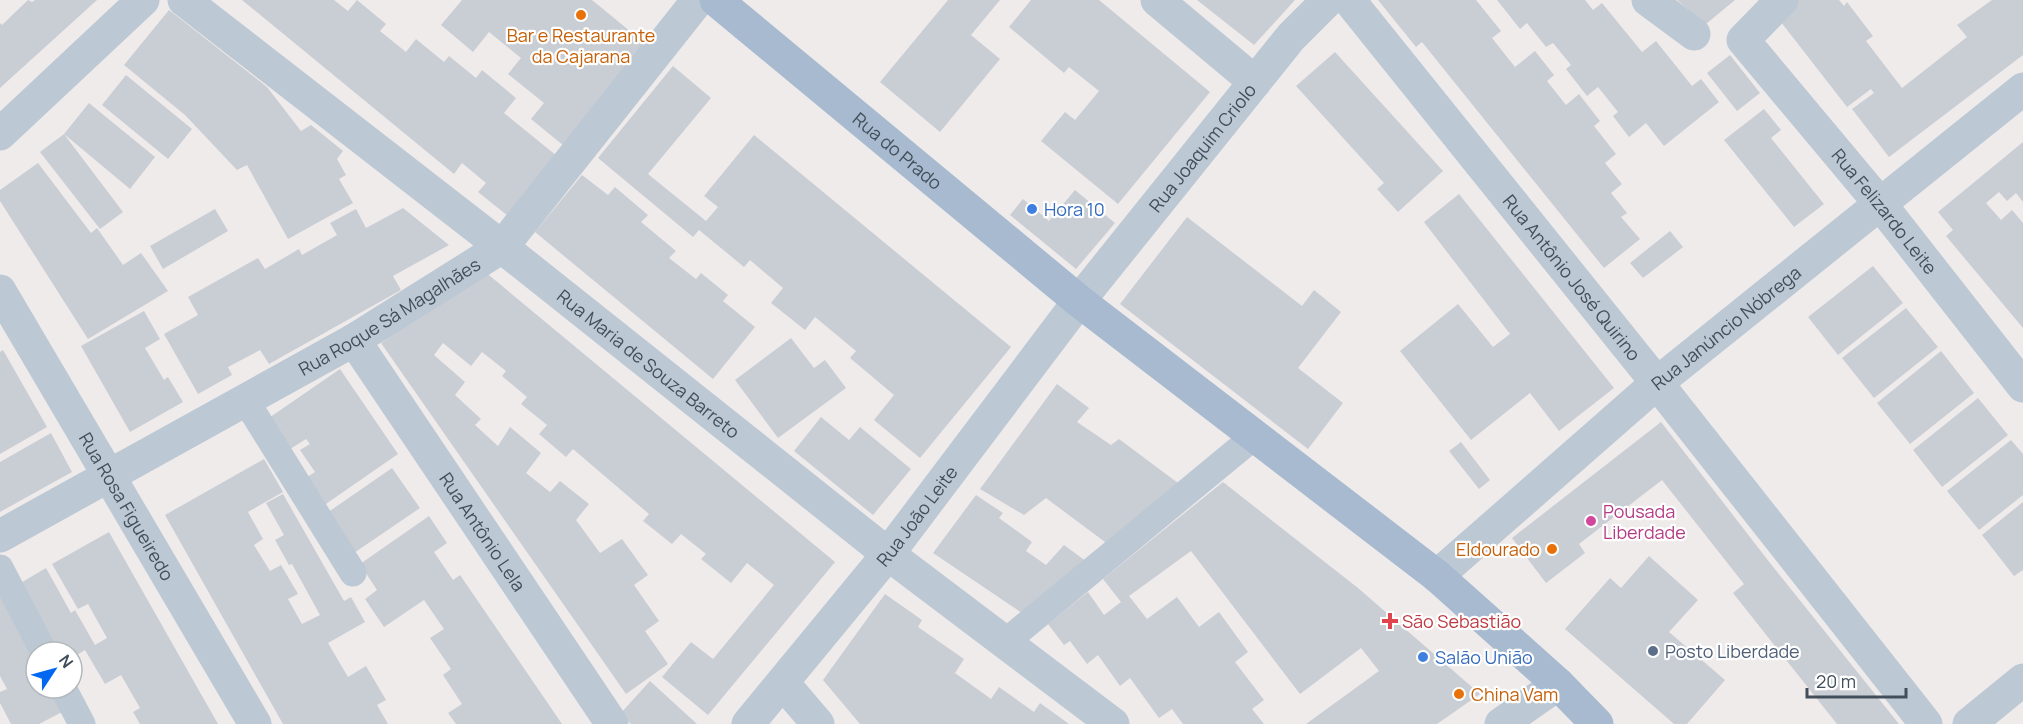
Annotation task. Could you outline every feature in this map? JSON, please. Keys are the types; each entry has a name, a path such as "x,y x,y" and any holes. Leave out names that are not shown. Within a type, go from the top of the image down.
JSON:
{"main road":[{"name":"Rua do Prado","path":"728,4 1079,301 1437,576 1558,684"},
{"path":"1558,684 1597,724"},
{"path":"1558,684 1622,724"}],"street":[{"path":"0,134 143,0"},
{"name":"Rua Maria de Souza Barreto","path":"184,0 502,247 1003,644 1113,724"},
{"name":"Rua Roque Sá Magalhães","path":"0,536 354,340 502,247 698,0"},
{"path":"1157,0 1255,82"},
{"name":"Rua Joaquim Criolo","path":"1079,301 1291,37 1328,0"},
{"name":"Rua Antônio José Quirino","path":"1349,0 1657,383 1926,724"},
{"path":"1648,0 1694,34"},
{"name":"Rua Felizardo Leite","path":"1782,0 1743,40 1881,205 2023,386"},
{"name":"Rua Janúncio Nóbrega","path":"1437,576 1657,383 2023,89"},
{"name":"Rua Rosa Figueiredo","path":"0,291 255,724"},
{"name":"Rua João Leite","path":"748,724 888,554 1079,301"},
{"name":"Rua Antônio Lela","path":"354,340 612,724"},
{"path":"246,400 353,573"},
{"path":"1003,644 1256,435"},
{"path":"0,568 38,640"},
{"path":"1969,724 2023,680"},
{"path":"783,683 818,724"},
{"path":"1502,724 1558,684"},
{"path":"69,700 82,724"}],"building":[{"path":"28,0 32,2 35,0 97,0 0,88 0,23 2,25"},
{"path":"242,0 334,0 348,11 357,0 386,24 380,31 406,52 416,39 444,62 449,56 476,78 482,70 516,98 504,113 557,156 508,216 478,192 486,183 462,163 454,174"},
{"path":"462,0 592,0 647,45 564,146 531,119 544,103 508,74 521,58 489,32 473,52 441,25"},
{"path":"948,0 1000,0 971,35 1000,59 940,132 880,82"},
{"path":"1031,0 1099,0 1210,92 1118,204 1041,141 1065,112 1075,120 1099,91 1069,67 1064,73 1009,27"},
{"path":"1197,0 1295,0 1254,45"},
{"path":"1378,0 1476,0 1501,31 1492,38 1515,67 1535,51 1554,75 1547,81 1566,105 1579,94 1600,121 1594,126 1616,154 1605,163 1622,184 1611,193 1627,213 1621,217 1640,239 1604,268 1422,42 1416,47"},
{"path":"1497,0 1585,0 1593,10 1602,3 1642,52 1656,41 1692,86 1701,79 1719,102 1664,146 1646,123 1629,137 1613,116 1618,112 1598,87 1587,96 1566,69 1571,65 1553,43 1546,47 1527,23 1520,29"},
{"path":"1677,0 1735,0 1706,24"},
{"path":"1799,0 1839,0 1844,6 1847,2 1873,36 1866,41 1902,88 1967,37 1957,25 1992,0 2023,0 2023,55 1889,157 1852,109 1874,93 1871,89 1847,107 1777,17"},
{"path":"169,10 267,87 301,131 311,125 343,151 337,159 346,175 339,179 353,203 288,239 247,165 237,170 185,115 124,65"},
{"path":"1335,52 1443,171 1398,212 1377,189 1384,183 1296,86"},
{"path":"1730,55 1760,93 1737,111 1707,73"},
{"path":"673,66 711,98 648,174 706,221 718,207 704,196 754,135 1011,347 920,458 874,420 894,395 850,358 856,351 815,317 805,330 771,303 783,288 750,260 744,267 699,230 693,237 598,158"},
{"path":"126,75 192,129 168,159 102,105"},
{"path":"89,103 155,157 130,189 64,134"},
{"path":"1764,109 1781,130 1771,138 1824,204 1794,227 1724,140"},
{"path":"64,134 123,212 100,229 40,152"},
{"path":"2023,142 2023,202 2016,193 2007,201 1999,192 1986,203 2001,220 2012,210 2023,223 2023,328 1946,236 1953,230 1938,212"},
{"path":"38,163 91,233 97,228 123,265 141,253 168,291 88,339 0,201 0,190"},
{"path":"582,175 608,195 615,187 648,215 641,222 676,251 669,258 696,279 701,273 728,295 723,301 755,327 713,379 535,232"},
{"path":"1075,190 1115,223 1076,269 1010,215 1023,199 1049,221"},
{"path":"1459,194 1614,388 1559,431 1530,393 1471,440 1400,351 1458,304 1493,347 1510,334 1424,222"},
{"path":"403,208 449,245 393,276 401,290 269,364 260,350 228,367 232,375 198,394 164,334 198,315 188,297 258,258 265,269 299,249 302,255 337,235 330,223 356,209 366,228"},
{"path":"215,209 228,231 163,269 150,246"},
{"path":"1187,217 1302,306 1314,290 1341,312 1298,368 1343,403 1308,449 1120,304"},
{"path":"1670,231 1683,247 1643,278 1630,263"},
{"path":"1873,266 1903,303 1838,355 1808,317"},
{"path":"484,271 835,562 708,715 662,677 691,642 713,659 774,585 747,563 731,583 701,559 706,554 681,534 672,544 643,521 649,514 573,449 566,457 539,434 547,425 521,404 527,397 502,376 506,371 482,352 471,366 443,343 434,355 465,382 455,395 481,419 475,425 498,446 510,427 541,453 526,473 550,492 560,481 589,504 576,520 600,553 622,539 648,575 634,585 659,621 645,631 668,664 626,694 381,343"},
{"path":"1906,308 1938,347 1874,398 1842,358"},
{"path":"144,311 160,339 145,348 164,380 168,377 183,402 130,432 81,346"},
{"path":"791,338 814,368 825,360 846,388 778,438 735,380"},
{"path":"3,350 47,427 0,454 0,352"},
{"path":"1941,351 1974,393 1910,444 1877,403"},
{"path":"340,369 398,454 323,506 304,479 315,472 300,450 310,444 306,439 284,453 263,422"},
{"path":"1057,384 1089,408 1077,422 1111,445 1119,439 1182,486 1109,545 1046,498 1024,515 980,489"},
{"path":"1978,398 2008,435 1942,487 1913,450"},
{"path":"821,417 849,440 860,427 911,469 873,515 794,451"},
{"path":"1661,422 1899,724 1837,724 1733,593 1744,584 1662,480 1579,544 1585,553 1546,583 1512,538"},
{"path":"51,433 72,472 0,512 0,462"},
{"path":"2011,440 2023,454 2023,495 1979,530 1947,491"},
{"path":"1461,442 1490,480 1479,489 1449,451"},
{"path":"264,459 283,492 248,512 263,539 254,545 270,571 281,565 298,594 288,599 302,624 320,615 292,564 289,565 275,540 284,535 266,503 283,494 344,601 351,597 365,622 328,643 348,677 366,666 386,700 377,705 388,724 283,724 165,515"},
{"path":"392,468 420,508 351,555 324,515"},
{"path":"1223,482 1358,588 1480,694 1437,724 1306,724 1379,671 1361,648 1300,694 1191,551 1129,596 1147,619 1177,597 1199,627 1219,612 1248,652 1235,662 1264,700 1252,709 1264,724 1183,724 1172,709 1159,718 1130,678 1120,686 1098,655 1087,664 1070,641 1064,645 1048,624 1088,592 1104,615 1121,602 1103,579"},
{"path":"976,495 1003,513 999,518 1032,542 1026,551 1046,565 1064,545 1087,562 1025,615 933,553"},
{"path":"2023,502 2023,570 2014,576 1982,535"},
{"path":"429,516 447,543 434,552 453,580 460,575 562,724 456,724 448,713 462,704 443,675 451,669 430,638 444,629 424,600 384,627 365,599 377,590 360,564"},
{"path":"109,532 218,724 140,724 133,712 140,708 121,675 105,684 84,651 84,640 50,640 19,584 46,568 71,613 75,610 95,645 107,638 88,604 78,609 52,564"},
{"path":"1649,556 1698,600 1669,632 1725,680 1687,724 1674,724 1565,629 1610,578 1621,588"},
{"path":"0,592 25,640 24,700 56,700 62,712 39,724 11,724 0,703 0,692 7,689 0,676"},
{"path":"885,594 922,620 918,627 964,659 955,673 991,699 999,687 1034,712 1040,703 1069,724 860,724 823,680"},
{"path":"650,681 697,724 631,724 620,714"}],"place":[{"name":"Bar e Restaurante da Cajarana","path":"581,15"},
{"name":"Hora 10","path":"1032,209"},
{"name":"Pousada Liberdade","path":"1591,521"},
{"name":"Eldourado","path":"1552,549"},
{"name":"São Sebastião","path":"1390,621"},
{"name":"Posto Liberdade","path":"1653,651"},
{"name":"Salão União","path":"1423,657"},
{"name":"China Vam","path":"1459,694"}]}
